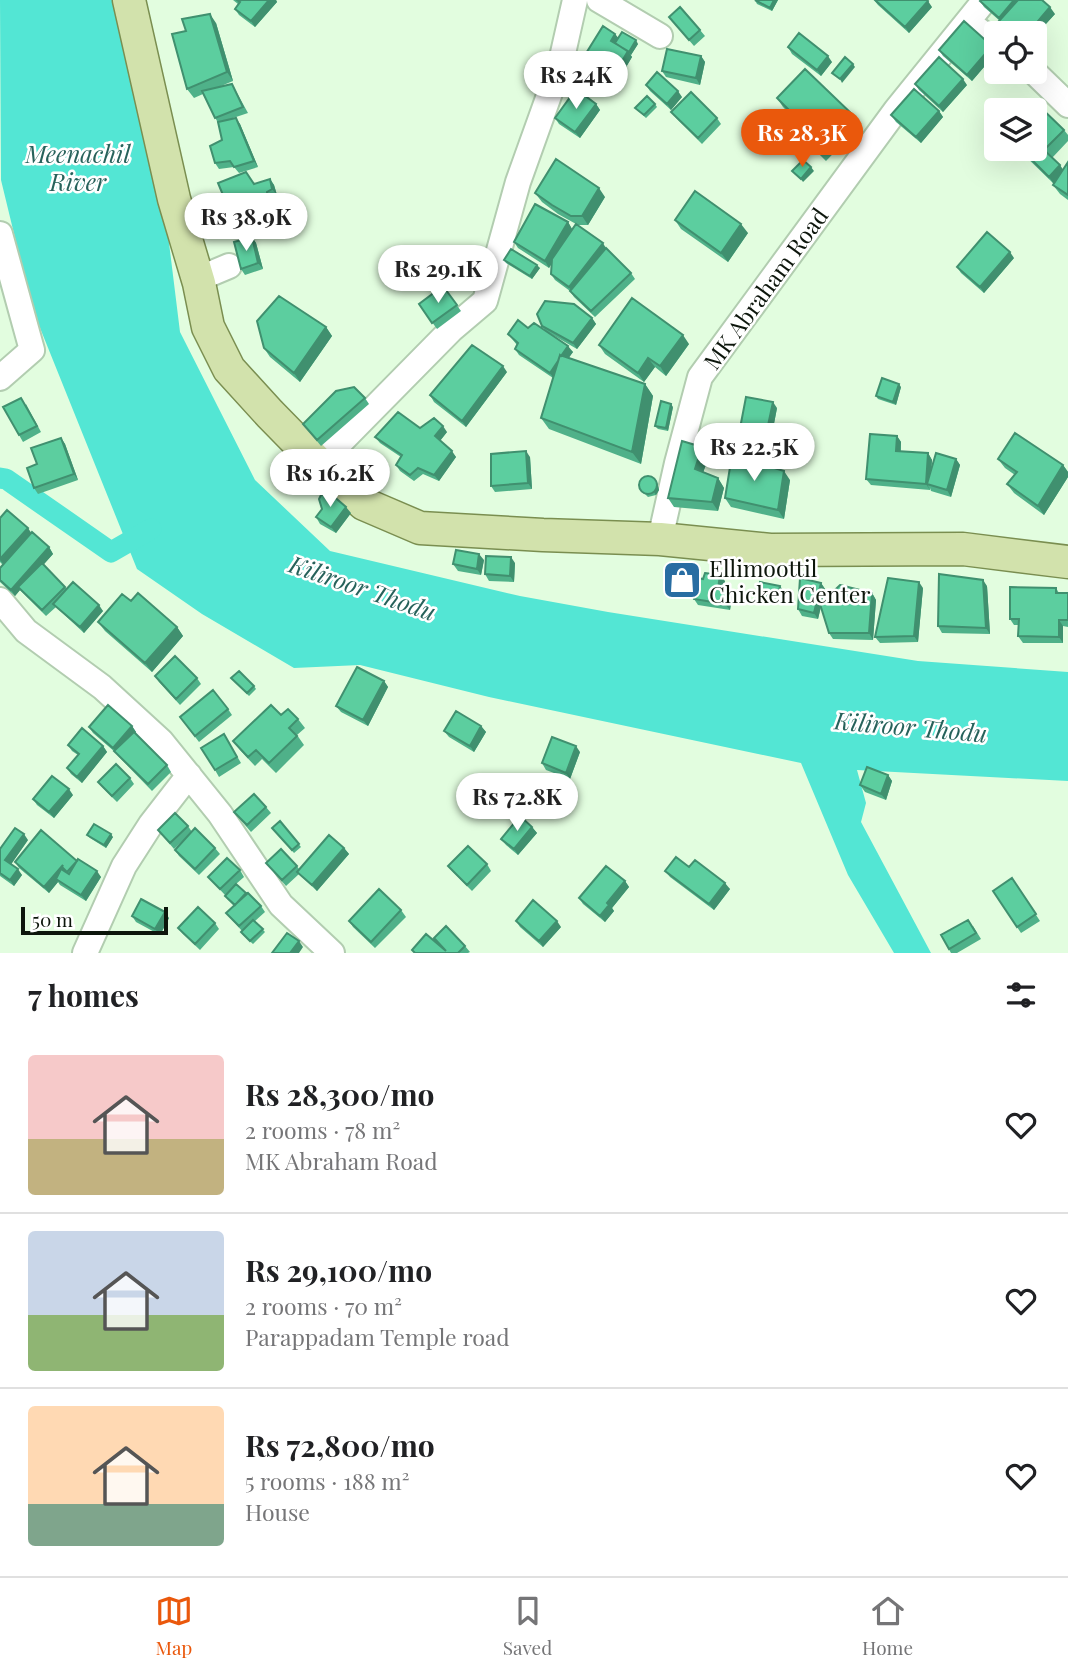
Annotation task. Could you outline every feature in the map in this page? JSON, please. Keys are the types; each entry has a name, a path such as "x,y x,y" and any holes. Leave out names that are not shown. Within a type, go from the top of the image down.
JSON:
{"main road":[{"path":"129,0 154,118 198,279 208,327 229,369 319,464 364,504 420,528 543,536 660,539 770,550 963,549 1068,562"}],"street":[{"path":"319,464 452,328 485,301 518,181 561,62 575,0"},
{"path":"599,0 660,36"},
{"name":"MK Abraham Road","path":"660,539 700,377 896,110 985,0"},
{"path":"968,22 984,34"},
{"path":"1046,84 1068,105"},
{"path":"0,234 32,351 0,378"},
{"path":"198,279 229,266"},
{"path":"0,600 26,631 102,687 160,741 220,814 281,905 332,953"},
{"path":"85,953 124,866 151,824 189,775"}],"water":[{"name":"Meenachil River","path":"0,0 122,0 161,178 180,332 255,480 330,551 520,596 608,612 918,661 1068,672 1068,781 857,770 866,803 861,822 931,953 894,953 848,875 801,763 489,697 360,665 294,668 202,614 137,569 32,308 1,180"}],"building":[{"path":"237,0 269,0 251,21 235,9 240,2"},
{"path":"755,0 774,0 770,8"},
{"path":"875,0 927,0 928,1 905,27"},
{"path":"981,0 1014,0 999,18"},
{"path":"1018,0 1042,0 1050,7 1038,21 999,21"},
{"path":"680,7 700,30 689,40 669,17"},
{"path":"210,14 227,72 187,89 172,34 186,31 182,19"},
{"path":"964,21 984,39 984,55 967,75 939,50"},
{"path":"603,26 615,34 611,41 628,51 615,73 585,55"},
{"path":"622,32 636,40 629,52 615,43"},
{"path":"799,33 828,56 817,70 788,47"},
{"path":"667,49 701,56 696,78 662,71"},
{"path":"845,57 853,64 840,79 832,73"},
{"path":"939,57 963,79 939,106 915,84"},
{"path":"588,67 603,80 593,92 578,79"},
{"path":"805,69 854,116 820,152 807,139 810,136 792,118 795,116 777,98"},
{"path":"657,72 678,91 667,104 646,85"},
{"path":"232,84 243,107 215,118 202,91"},
{"path":"576,89 596,104 575,132 555,118"},
{"path":"914,89 939,111 916,137 891,115"},
{"path":"691,92 717,118 698,138 671,112"},
{"path":"647,96 655,104 644,115 635,108"},
{"path":"1047,114 1064,130 1047,147"},
{"path":"236,118 254,161 234,167 230,161 215,163 210,146 222,140 218,122"},
{"path":"1047,153 1060,165 1049,177 1033,161 1047,161"},
{"path":"556,159 599,188 582,216 571,216 535,193"},
{"path":"803,160 811,167 801,179 792,171"},
{"path":"1068,162 1068,195 1053,185"},
{"path":"246,172 254,184 270,179 272,189 267,192 269,212 254,217 251,209 232,217 218,183"},
{"path":"695,191 741,224 721,253 675,220"},
{"path":"535,204 568,222 545,261 514,242"},
{"path":"576,224 603,243 569,287 551,274 552,259"},
{"path":"987,232 1010,252 980,287 957,267"},
{"path":"252,237 258,263 241,269 234,242"},
{"path":"606,248 631,273 591,311 570,291"},
{"path":"511,249 537,265 530,276 504,260"},
{"path":"443,286 457,305 432,323 419,304"},
{"path":"279,296 326,327 294,373 264,348 257,321"},
{"path":"632,298 683,335 660,366 648,358 638,373 599,345"},
{"path":"545,301 574,304 592,318 573,343 542,326 537,314"},
{"path":"518,320 528,328 534,323 568,346 550,373 515,349 518,343 508,334"},
{"path":"472,345 503,366 462,421 430,395"},
{"path":"560,355 645,384 632,452 541,418"},
{"path":"882,378 899,384 893,402 876,396"},
{"path":"354,387 365,398 317,440 303,424 336,391"},
{"path":"746,397 773,402 763,449 737,444"},
{"path":"21,398 37,426 19,435 3,407"},
{"path":"661,401 671,404 666,428 655,426"},
{"path":"398,412 420,428 434,418 443,426 435,436 452,451 434,475 418,468 410,475 396,465 402,455 375,437"},
{"path":"1015,433 1063,465 1038,506 1007,484 1017,472 998,459"},
{"path":"870,434 897,436 896,451 928,453 926,484 866,479"},
{"path":"61,438 74,474 34,488 27,468 37,464 31,448"},
{"path":"682,441 702,447 695,469 718,478 712,502 668,498"},
{"path":"526,451 528,483 491,486 491,454"},
{"path":"936,453 956,459 947,490 927,484"},
{"path":"732,455 784,471 778,510 725,498"},
{"path":"648,476 654,479 657,485 654,491 648,494 642,491 639,485 642,479"},
{"path":"331,494 346,507 331,527 316,517 322,509 319,499 321,495"},
{"path":"7,510 28,528 0,559 0,518"},
{"path":"32,532 49,547 11,590 0,580 0,568"},
{"path":"456,550 479,554 477,569 453,564"},
{"path":"486,556 511,557 510,576 485,574"},
{"path":"42,563 65,587 42,610 18,587"},
{"path":"705,573 720,575 718,589 727,591 725,604 694,599 695,588 685,587 687,576 703,579"},
{"path":"939,574 983,580 986,628 938,626"},
{"path":"800,578 821,583 814,613 798,609"},
{"path":"888,578 919,582 914,636 875,637"},
{"path":"73,582 99,605 80,627 53,604"},
{"path":"760,582 780,586 778,595 758,593"},
{"path":"840,585 872,593 869,633 829,633 820,604"},
{"path":"1010,587 1056,588 1056,593 1068,593 1068,620 1059,620 1059,637 1018,636 1019,619 1010,619"},
{"path":"138,593 177,627 145,663 98,622 122,594 131,601"},
{"path":"175,656 197,678 176,699 155,676"},
{"path":"357,667 384,681 363,720 336,706"},
{"path":"239,671 254,686 247,693 231,678"},
{"path":"213,690 228,709 195,736 180,717"},
{"path":"108,705 132,726 113,748 89,727"},
{"path":"271,705 281,715 288,709 298,719 289,728 297,736 269,763 256,750 248,757 233,741"},
{"path":"456,711 481,726 470,746 444,731"},
{"path":"82,728 103,746 77,777 67,768 79,754 68,745"},
{"path":"134,732 167,765 148,784 114,751"},
{"path":"224,734 237,757 215,770 201,748"},
{"path":"552,737 576,746 566,773 542,763"},
{"path":"116,764 130,778 112,796 98,782"},
{"path":"867,767 888,775 881,794 860,785"},
{"path":"52,776 69,789 49,812 33,799"},
{"path":"254,794 266,807 247,825 234,812"},
{"path":"175,813 188,826 170,843 158,830"},
{"path":"520,816 532,827 514,849 501,839"},
{"path":"280,821 299,844 292,850 272,828"},
{"path":"94,824 111,834 104,845 87,835"},
{"path":"15,828 24,834 5,860 18,869 10,880 0,873 0,849"},
{"path":"195,828 215,848 195,869 175,850"},
{"path":"41,830 77,861 67,872 63,865 44,887 15,862"},
{"path":"329,835 344,848 312,885 297,872"},
{"path":"468,846 487,864 467,885 448,866"},
{"path":"281,849 297,866 282,880 266,863"},
{"path":"676,857 689,867 695,860 725,883 709,904 665,871"},
{"path":"227,858 240,870 220,889 208,877"},
{"path":"78,859 97,871 81,895 56,879 61,869 69,874"},
{"path":"606,866 625,881 600,916 579,898"},
{"path":"1012,878 1036,914 1017,927 993,891"},
{"path":"236,884 246,893 235,905 225,896"},
{"path":"379,889 401,910 371,942 349,921"},
{"path":"248,893 261,906 239,926 226,913"},
{"path":"141,899 165,912 155,929 132,916"},
{"path":"533,900 557,921 539,941 516,921"},
{"path":"198,907 215,923 195,944 178,928"},
{"path":"253,920 263,929 250,941 241,932"},
{"path":"968,920 976,933 949,949 941,935"},
{"path":"446,926 465,946 458,953 415,953 412,950 426,934 446,951 434,938"},
{"path":"287,933 299,941 290,953 272,953"}],"waterway":[{"path":"0,478 6,479 111,552 151,529"}],"place":[{"name":"Ellimoottil Chicken Center","path":"682,580"}],"water label":[{"name":"Kiliroor Thodu","path":"363,587"},
{"name":"Kiliroor Thodu","path":"911,726"}]}
